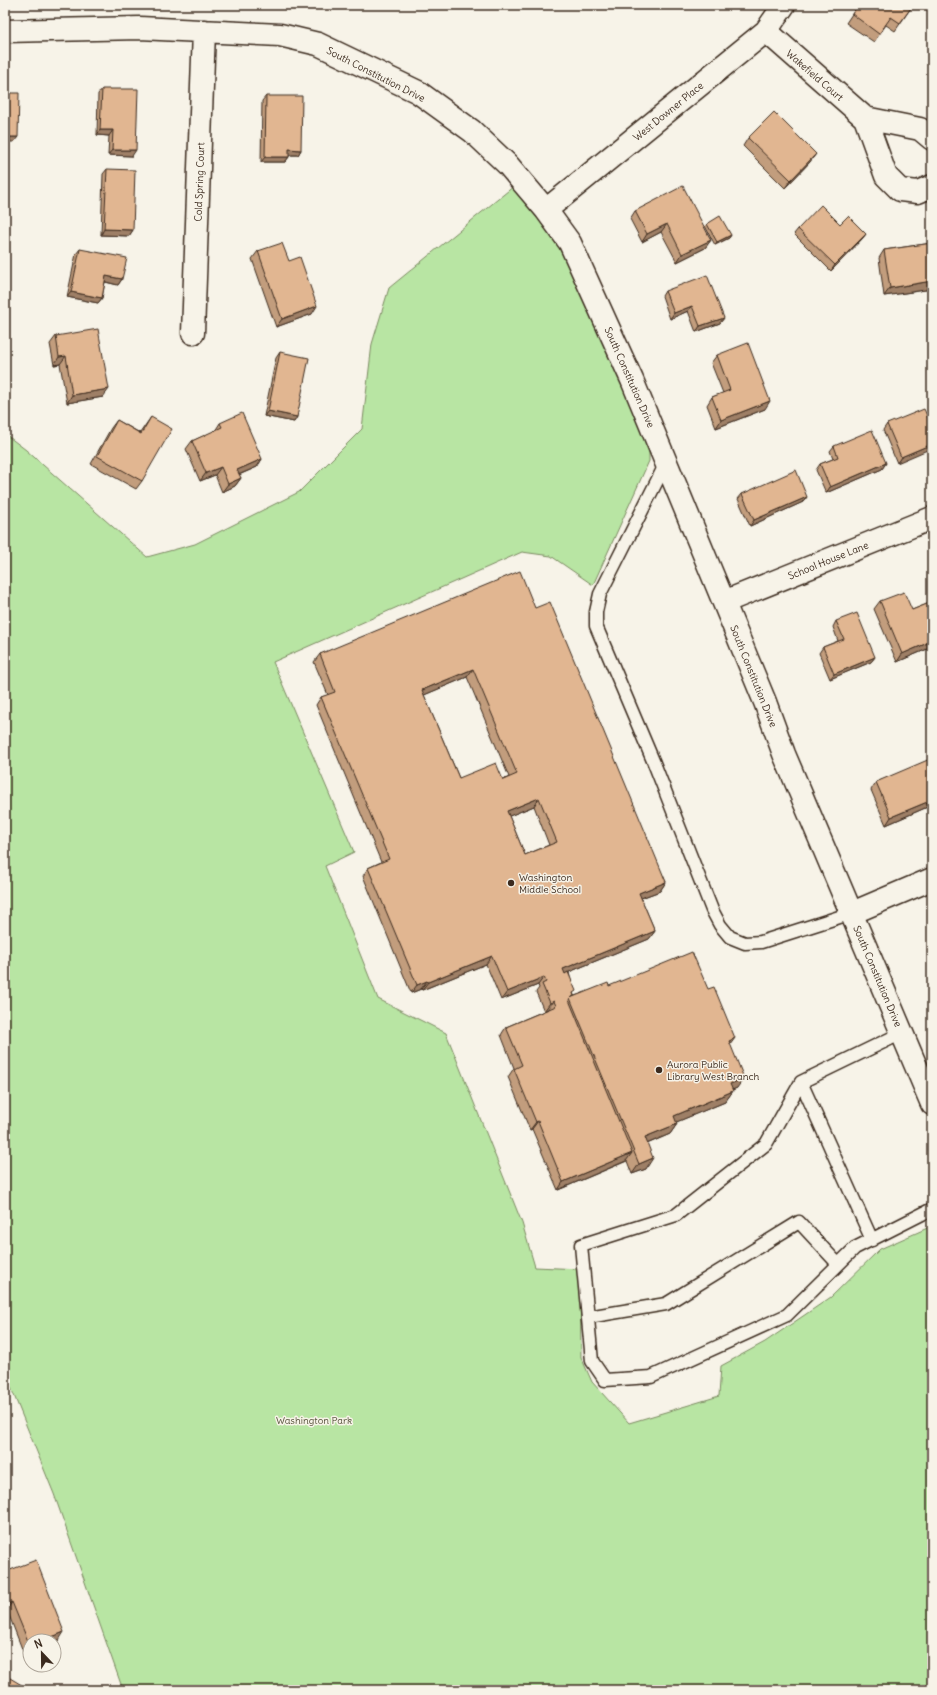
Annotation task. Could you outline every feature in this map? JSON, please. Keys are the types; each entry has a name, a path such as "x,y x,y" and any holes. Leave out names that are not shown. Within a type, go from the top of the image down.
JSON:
{"street":[{"name":"West Downer Place","path":"546,210 766,31 784,5"},
{"name":"South Constitution Drive","path":"5,31 140,28 280,35 318,44 418,92 472,131 508,165 546,210 570,243 632,380 765,702 784,754 932,1104"},
{"name":"Cold Spring Court","path":"193,333 204,31"},
{"name":"Wakefield Court","path":"766,31 865,118 886,176 900,190 918,192 932,186"},
{"name":"Wakefield Court","path":"865,118 920,129 932,139"},
{"name":"School House Lane","path":"724,602 932,518"},
{"path":"852,913 932,879"}],"lane":[{"path":"666,463 600,594 596,612 596,626 654,764 712,910 723,929 730,937 745,943 761,942 852,913"},
{"path":"902,1033 801,1082 766,1144 676,1215 582,1245 592,1361 605,1380 651,1377 787,1315 855,1248 932,1210"},
{"path":"801,1082 872,1240"},
{"path":"588,1317 666,1304 799,1222 838,1264"}],"green space":[{"name":"Washington Park","path":"514,186 560,249 609,347 649,438 649,461 593,585 551,556 522,552 273,662 354,852 325,866 378,999 446,1033 522,1223 535,1267 580,1269 581,1357 592,1382 629,1423 719,1396 721,1366 765,1342 831,1297 880,1249 932,1226 932,1690 123,1690 54,1494 5,1373 5,434 26,450 147,557 195,544 299,492 362,429 372,344 389,288"}],"building":[{"path":"858,5 913,5 900,23 891,17 879,34 852,14"},
{"path":"102,89 138,89 136,150 112,150 113,130 100,130"},
{"path":"5,93 19,93 18,137 5,137"},
{"path":"266,96 302,96 301,150 289,149 289,157 265,157"},
{"path":"774,112 816,154 791,180 748,138"},
{"path":"107,169 135,170 133,230 104,229"},
{"path":"683,186 711,240 682,254 667,224 647,234 635,211"},
{"path":"821,205 840,224 848,216 866,234 835,265 798,229"},
{"path":"720,216 731,235 717,242 707,224"},
{"path":"282,243 289,261 300,257 317,306 282,319 258,251"},
{"path":"932,243 932,281 890,288 884,250"},
{"path":"80,249 127,258 122,279 106,276 102,298 71,292"},
{"path":"707,275 724,318 700,326 692,306 674,313 665,291"},
{"path":"98,329 109,389 72,395 66,356 59,357 56,336"},
{"path":"748,343 770,401 721,420 712,397 730,390 717,355"},
{"path":"280,352 309,358 297,417 268,411"},
{"path":"924,409 929,420 932,419 932,444 901,457 887,424"},
{"path":"242,413 262,459 237,470 241,478 228,484 221,467 206,473 192,441 222,427 220,423"},
{"path":"151,417 172,429 142,481 97,456 117,420 141,434"},
{"path":"872,430 886,463 830,487 820,464 838,457 834,446"},
{"path":"796,470 807,497 754,520 742,494"},
{"name":"Washington Middle School","path":"520,571 535,608 550,602 666,882 639,893 655,931 563,969 565,974 568,972 576,991 573,993 574,996 569,1000 632,1153 563,1182 538,1121 536,1122 514,1069 522,1065 506,1027 556,1006 554,1001 550,1003 542,984 546,982 544,977 507,992 492,956 417,985 368,868 389,859 321,697 335,692 320,654","holes":["473,669 517,774 503,780 496,763 459,778 422,690","539,798 557,842 525,855 507,811"]},
{"path":"904,592 912,610 932,602 932,641 902,654 880,601"},
{"path":"857,613 875,657 834,674 823,647 844,639 836,621"},
{"path":"930,759 932,763 932,800 891,817 876,782"},
{"name":"Aurora Public Library West Branch","path":"692,952 708,989 714,987 735,1038 729,1041 744,1078 730,1084 733,1091 674,1116 677,1124 645,1137 653,1158 639,1164 570,998 608,983 609,986"},
{"path":"36,1560 64,1632 25,1633 12,1602 5,1605 5,1572"},
{"path":"5,1675 30,1690 5,1690"}],"place":[{"name":"Washington Middle School","path":"511,883"},
{"name":"Aurora Public Library West Branch","path":"659,1070"}]}
